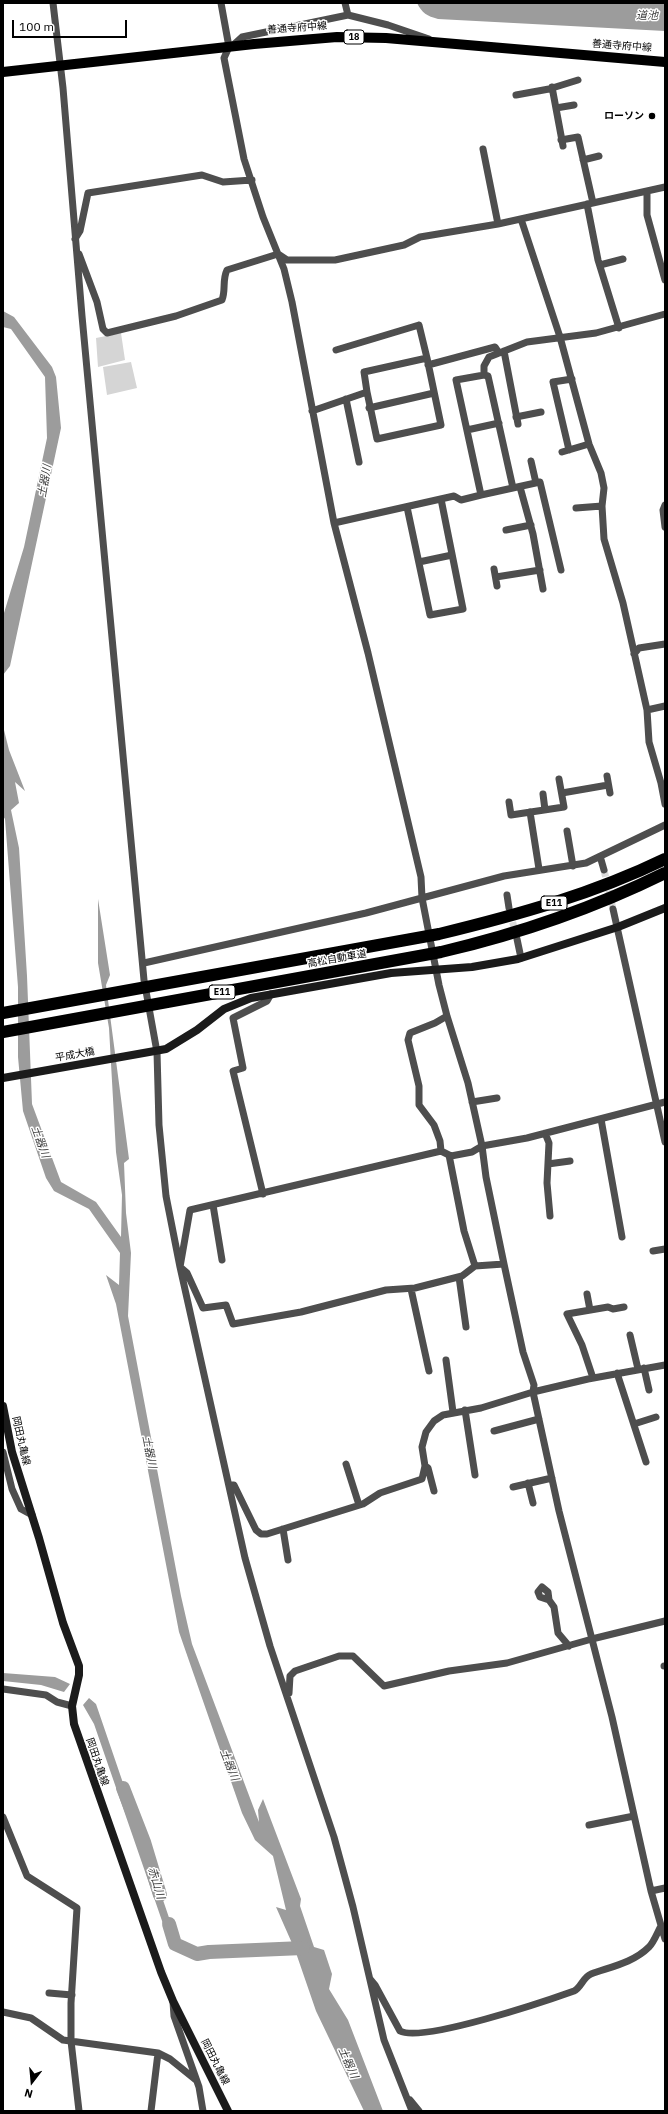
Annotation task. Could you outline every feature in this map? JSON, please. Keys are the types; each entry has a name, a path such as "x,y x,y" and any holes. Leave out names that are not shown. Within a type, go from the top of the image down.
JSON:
{"highway":[{"name":"高松自動車道","path":"3,1013 439,934 494,920 587,892 665,859"},
{"name":"高松自動車道","path":"3,1032 441,952 497,939 548,922 637,887 665,872"}],"main road":[{"name":"善通寺府中線","path":"3,72 60,67 230,47 337,37 370,38 665,62"},
{"name":"平成大橋","path":"3,1078 154,1052 179,1042 224,1009 251,998 384,974 472,967 521,958 618,927 665,908"},
{"name":"岡田丸亀線","path":"3,1406 12,1452 63,1623 79,1666 79,1676 72,1706 74,1724 173,2001 228,2111"}],"street":[{"path":"53,3 144,963 144,980 154,1052 159,1124 166,1189 180,1267 256,1602 334,1837 353,1907 368,1978 384,2040 412,2111"},
{"path":"221,3 230,47"},
{"path":"345,3 348,15"},
{"path":"434,43 429,38 388,25 348,15 242,37 230,47 224,58 244,159 263,217 278,254 292,302 334,523 368,653 420,870 422,898 447,1016 472,1102 482,1146 486,1177 504,1264 523,1352 534,1385 539,1419 552,1478 592,1639 651,1891 665,1940"},
{"path":"516,95 578,80"},
{"path":"552,87 562,143 578,137 600,265 619,328"},
{"path":"556,108 574,105"},
{"path":"482,149 498,224"},
{"path":"583,160 599,156"},
{"path":"252,180 223,182 202,175 88,193 80,232 76,243 97,302 103,329 107,333 176,316 222,300 225,292 224,277 227,270 278,254"},
{"path":"278,254 287,260 335,260 404,245 420,237 498,224 665,187"},
{"path":"646,191 647,215 665,280"},
{"path":"521,219 560,337 589,444 600,472 604,488 602,506 604,539 622,603 647,710 649,742 661,783 665,804"},
{"path":"600,265 623,259"},
{"path":"484,375 484,366 489,357 527,342 596,333 619,328 665,314"},
{"path":"336,350 419,325 428,362 441,425 377,439 369,408 364,372 428,362 496,347 502,352 513,381 517,420 541,412"},
{"path":"481,495 456,380 484,375 488,376 517,488 531,525 543,589"},
{"path":"572,379 553,382 566,451 589,444"},
{"path":"312,411 367,392"},
{"path":"369,408 434,393"},
{"path":"346,399 359,462"},
{"path":"467,430 499,423"},
{"path":"531,461 536,483"},
{"path":"334,523 454,496 461,500 540,482 561,570"},
{"path":"407,507 430,615 463,608 441,499"},
{"path":"665,505 663,510 665,527"},
{"path":"576,508 602,506"},
{"path":"506,530 531,525"},
{"path":"419,562 452,555"},
{"path":"498,586 495,573 540,570"},
{"path":"634,654 639,648 665,644"},
{"path":"647,710 665,706"},
{"path":"607,776 610,793"},
{"path":"509,802 511,815 564,807 559,778"},
{"path":"562,794 608,785"},
{"path":"542,794 545,810"},
{"path":"530,812 539,869"},
{"path":"144,963 366,914 504,876 539,869 572,866 586,863 665,825"},
{"path":"567,831 572,866"},
{"path":"600,856 604,870"},
{"path":"507,895 509,908"},
{"path":"613,909 665,1142"},
{"path":"517,939 521,958"},
{"path":"263,1194 233,1071 243,1068 233,1018 267,1001 270,994"},
{"path":"441,1151 440,1141 434,1125 419,1104 419,1086 408,1040 410,1033 435,1023 447,1016"},
{"path":"472,1102 497,1098"},
{"path":"180,1267 190,1210 441,1151 449,1155 472,1152 482,1146 545,1133 665,1102"},
{"path":"601,1119 622,1236"},
{"path":"545,1133 549,1143 546,1183 550,1216"},
{"path":"449,1155 464,1231 475,1266"},
{"path":"548,1164 570,1161"},
{"path":"213,1205 222,1260"},
{"path":"653,1251 665,1249"},
{"path":"180,1267 187,1273 203,1308 226,1305 233,1324 301,1312 386,1290 411,1289 459,1277 475,1266 504,1264"},
{"path":"459,1277 466,1327"},
{"path":"411,1289 429,1371"},
{"path":"587,1294 590,1310"},
{"path":"593,1378 582,1345 567,1314 624,1307"},
{"path":"630,1335 649,1390"},
{"path":"446,1360 453,1412"},
{"path":"230,1485 234,1485 256,1530 261,1534 267,1534 359,1505 380,1493 422,1479 425,1466 422,1447 426,1432 434,1421 443,1415 481,1408 534,1392 593,1378 641,1368 665,1365"},
{"path":"617,1373 646,1462"},
{"path":"465,1410 475,1475"},
{"path":"634,1424 656,1417"},
{"path":"494,1430 539,1419"},
{"path":"3,1452 12,1489 21,1509 32,1515"},
{"path":"346,1464 359,1505"},
{"path":"425,1466 428,1468 434,1491"},
{"path":"512,1487 552,1478"},
{"path":"528,1483 533,1503"},
{"path":"283,1529 288,1560"},
{"path":"549,1600 554,1606 558,1633 569,1646"},
{"path":"288,1697 290,1676 294,1671 339,1656 353,1656 384,1686 449,1671 507,1663 592,1639 665,1622"},
{"path":"3,1689 46,1695 57,1702 72,1706"},
{"path":"589,1825 634,1816"},
{"path":"3,1817 27,1876 77,1908 71,2041 79,2111"},
{"path":"651,1891 665,1888"},
{"path":"368,1978 375,1985 400,2031 405,2034 426,2032 492,2018 576,1990 588,1975 624,1964 649,1947 661,1926"},
{"path":"49,1993 72,1995"},
{"path":"173,2001 174,2016 196,2080 203,2111"},
{"path":"3,2012 31,2018 63,2040 158,2053 170,2059 196,2080"},
{"path":"151,2111 158,2053"},
{"path":"407,2099 419,2111"}],"shaded area":[{"path":"121,333 125,360 98,367 96,338"},
{"path":"131,362 137,388 107,395 103,367"}],"water":[{"name":"道池","path":"417,3 665,3 665,31 438,19 425,14"},
{"name":"土器川","path":"3,311 14,317 52,367 56,377 61,428 10,666 3,675 4,613 24,547 47,438 45,377 11,329 3,327"},
{"name":"土器川","path":"3,726 9,750 25,791 15,782 19,803 11,810 19,848 27,976 32,1104 61,1182 96,1202 121,1237 122,1195 116,1152 109,1028 98,963 98,899 110,975 106,985 129,1159 124,1163 126,1213 131,1253 128,1316 181,1596 192,1644 259,1822 258,1810 263,1799 301,1899 300,1906 314,1947 324,1950 332,1974 329,1989 348,2020 383,2111 364,2111 316,2011 295,1950 276,1907 286,1910 273,1856 255,1840 242,1813 179,1632 116,1304 106,1275 119,1285 120,1253 89,1209 54,1191 46,1178 23,1111 18,1057 18,987 5,819 3,816"},
{"path":"3,1673 55,1677 70,1684 64,1692 41,1685 3,1681"},
{"path":"89,1698 96,1704 177,1941 170,1944 94,1724 83,1705"}],"waterway":[{"name":"赤山川","path":"123,1788 144,1842 160,1895"},
{"name":"赤山川","path":"169,1924 175,1944 197,1954 209,1952 303,1948"}],"tunnel":[{"path":"604,870 613,909"},
{"path":"510,912 516,935"}],"place":[{"name":"ローソン","path":"652,116"}]}
